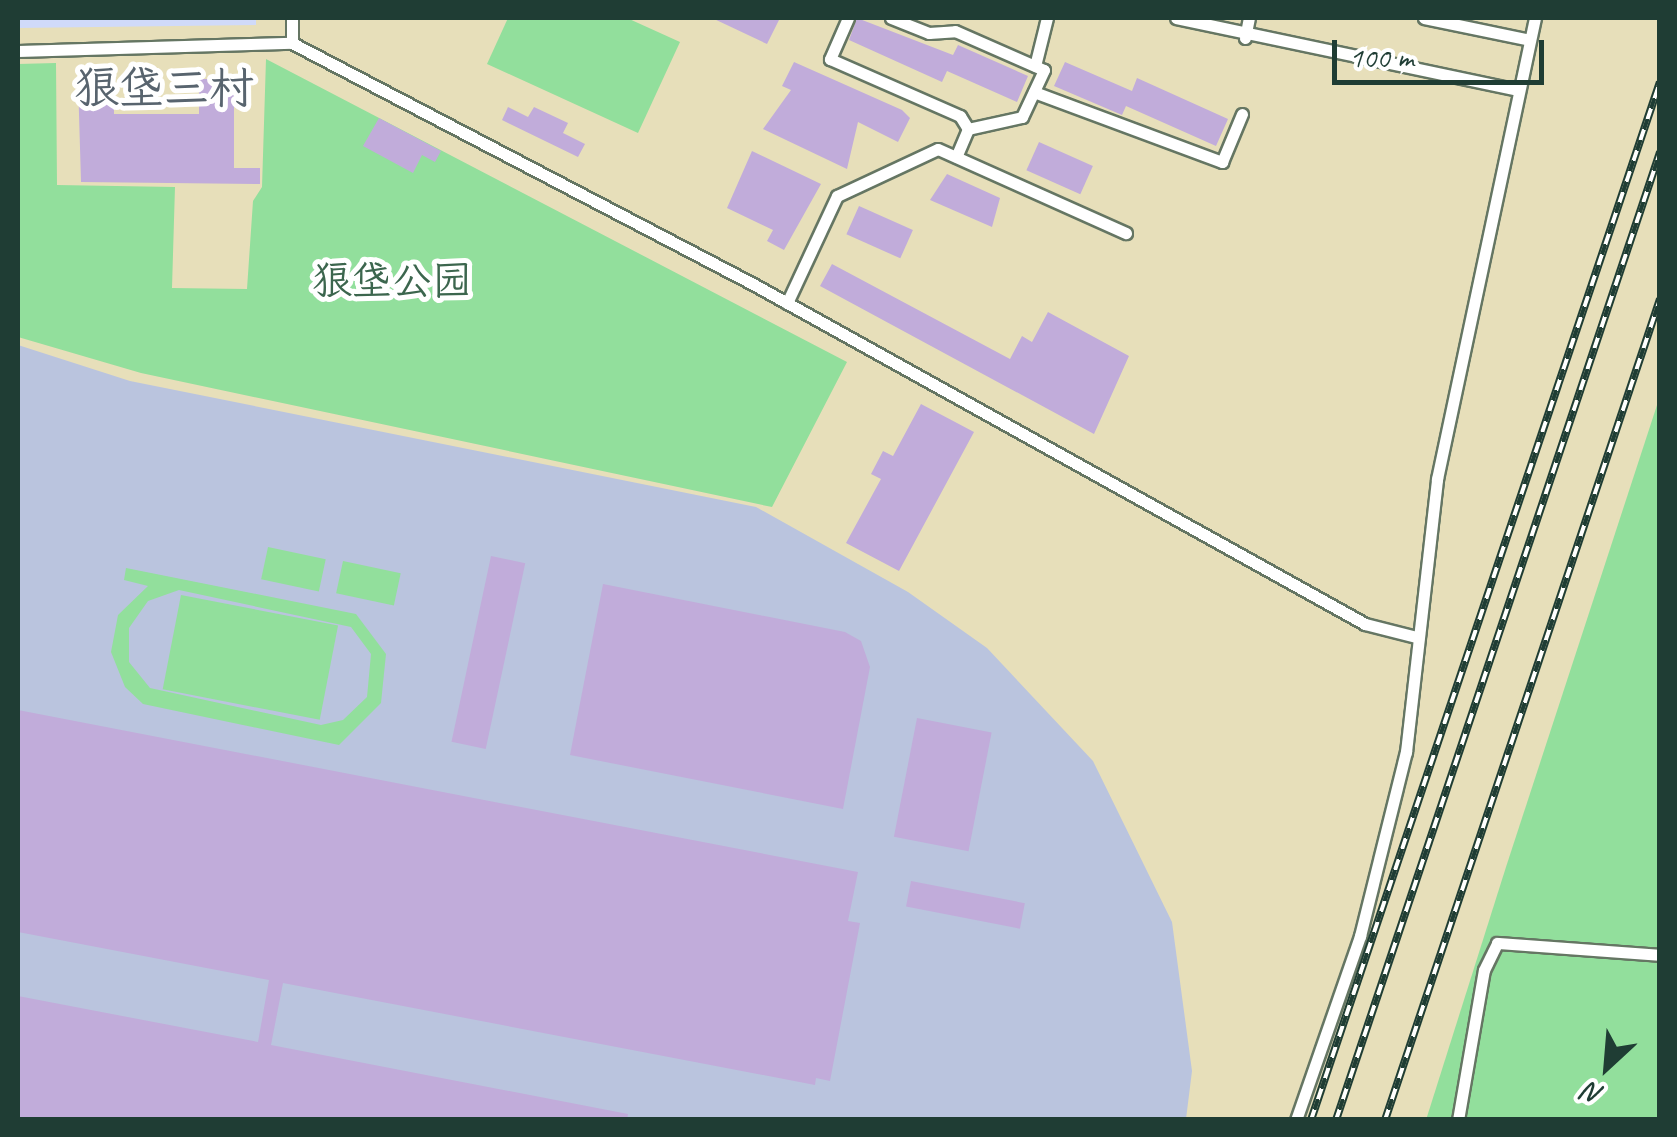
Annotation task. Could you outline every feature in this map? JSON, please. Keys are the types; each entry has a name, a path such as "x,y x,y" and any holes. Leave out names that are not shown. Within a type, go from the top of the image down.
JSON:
{"street":[{"path":"292,18 292,43"},
{"path":"848,18 830,59 960,116 968,128"},
{"path":"892,18 929,33 954,31 1044,70 1022,116 968,128"},
{"path":"1034,66 1047,18"},
{"path":"1176,18 1518,90"},
{"path":"1246,35 1250,18"},
{"path":"1424,18 1530,40"},
{"path":"1296,1120 1365,918 1406,752 1436,479 1535,18"},
{"path":"18,50 292,43 788,304 1365,624 1416,637"},
{"path":"1034,92 1222,162 1242,114"},
{"path":"956,157 968,128"},
{"path":"788,304 837,196 938,149 1126,233"},
{"path":"1458,1120 1484,970 1497,944 1660,956"}],"shaded area":[{"path":"18,18 256,18 256,25 18,28"},
{"path":"18,345 130,381 756,507 908,592 987,648 1093,761 1172,922 1192,1071 1186,1119 18,1119"}],"green space":[{"path":"508,18 627,18 680,42 638,133 487,64"},
{"name":"狼垡公园","path":"266,59 847,362 772,507 141,373 18,337 18,64 56,63 57,185 175,187 172,288 247,289 253,201 262,187"},
{"path":"1659,399 1659,1119 1426,1120 1506,867"},
{"path":"268,547 326,559 319,592 261,579"},
{"path":"343,561 401,573 394,606 336,593"},
{"path":"126,568 356,614 386,654 381,703 339,745 143,704 125,687 111,652 118,615 148,586 124,580","holes":["179,590 351,627 371,654 367,697 343,720 321,725 150,688 129,662 129,628 148,601"]},
{"path":"181,595 338,626 320,720 163,689"}],"building":[{"path":"712,18 780,18 767,44"},
{"path":"857,18 953,55 958,45 1028,76 1017,102 947,71 942,82 849,40"},
{"path":"794,62 902,110 910,118 898,142 858,122 847,169 763,129 791,90 782,86"},
{"path":"1065,62 1132,91 1137,78 1228,119 1216,146 1126,106 1122,115 1054,86"},
{"path":"199,79 234,79 234,168 260,168 260,184 81,182 78,80 114,80 114,114 199,114"},
{"path":"508,107 528,117 534,107 568,123 563,133 585,144 578,157 502,120"},
{"path":"379,118 441,151 435,162 422,155 413,173 363,146"},
{"path":"1039,142 1093,166 1080,194 1026,170"},
{"path":"752,151 821,184 784,250 767,241 773,230 727,208"},
{"path":"947,174 1000,198 992,227 930,200"},
{"path":"859,206 913,230 900,258 846,234"},
{"path":"832,264 1010,359 1022,336 1032,342 1048,312 1129,356 1094,434 820,286"},
{"path":"921,404 974,432 899,571 846,543 881,479 871,474 883,451 893,456"},
{"path":"491,556 525,563 486,749 451,742"},
{"path":"603,584 845,632 861,641 870,667 843,809 570,755"},
{"path":"18,710 858,872 848,921 860,923 830,1081 816,1078 815,1085 283,983 271,1045 628,1114 627,1120 18,1120 18,996 258,1042 269,980 18,932"},
{"path":"917,718 992,733 969,851 894,837"},
{"path":"911,881 1025,903 1020,929 906,907"}],"railway":[{"path":"1311,1120 1660,82"},
{"path":"1336,1120 1660,152"},
{"path":"1385,1120 1660,299"}],"district":[{"name":"狼垡三村","path":"164,89"}]}
